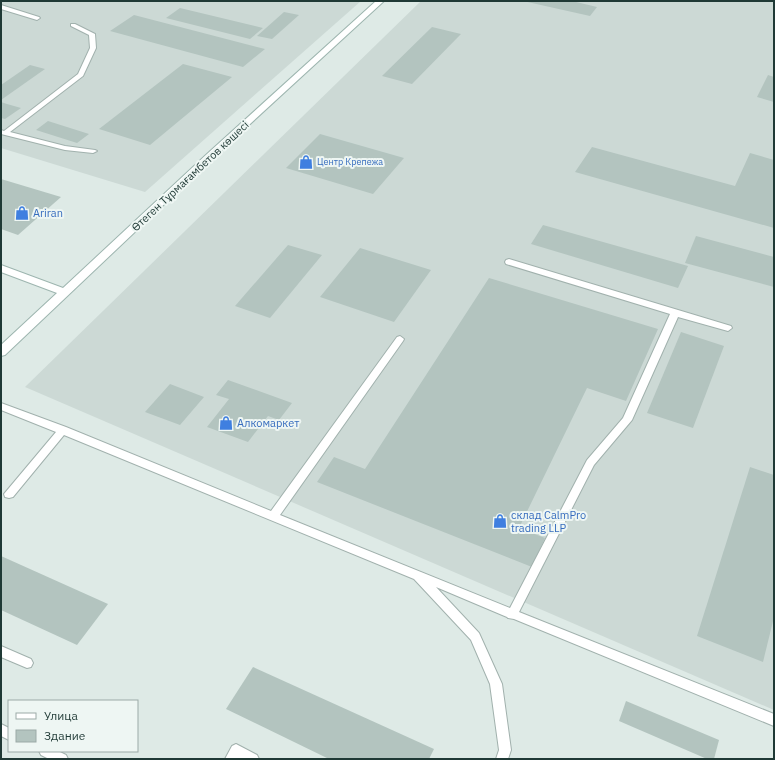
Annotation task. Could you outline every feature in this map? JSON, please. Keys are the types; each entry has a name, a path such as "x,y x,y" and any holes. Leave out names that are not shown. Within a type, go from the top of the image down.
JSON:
{"street":[{"name":"Өтеген Тұрмағамбетов көшесі","path":"1,352 64,292 380,1"},
{"path":"1,268 64,292"}],"lane":[{"path":"1,7 37,18"},
{"path":"3,133 81,75 93,48 92,34 73,25"},
{"path":"3,133 65,148 93,151"},
{"path":"509,262 728,328"},
{"path":"512,615 590,463 627,420 675,313"},
{"path":"274,516 400,339"},
{"path":"1,406 274,516 512,615 774,720"},
{"path":"9,494 63,430"},
{"path":"415,574 475,638 496,684 505,750 502,759"},
{"path":"1,651 27,663"},
{"path":"231,759 236,750 253,759"},
{"path":"47,752 62,759"}],"shaded area":[{"path":"1,1 361,1 145,192 1,148"},
{"path":"421,1 774,1 774,710 25,387"}],"building":[{"path":"523,1 572,1 597,7 590,16"},
{"path":"180,8 263,28 250,39 166,18"},
{"path":"284,12 299,15 272,39 257,36"},
{"path":"134,15 265,49 243,67 110,31"},
{"path":"432,27 461,34 412,84 382,76"},
{"path":"183,64 232,77 150,145 99,129"},
{"path":"30,65 45,69 1,100 1,85"},
{"path":"768,75 774,77 774,102 757,97"},
{"path":"1,102 21,108 5,119 1,118"},
{"path":"48,121 89,134 77,143 36,130"},
{"path":"320,134 404,158 373,194 286,168"},
{"path":"592,147 735,186 750,153 774,160 774,228 575,172"},
{"name":"Ariran","path":"1,179 61,197 18,235 1,229"},
{"path":"543,225 688,266 678,288 531,244"},
{"path":"696,236 774,257 774,287 685,263"},
{"path":"288,245 322,255 270,318 235,306"},
{"path":"360,248 431,270 394,322 320,297"},
{"path":"489,278 658,329 626,401 587,388 519,528 545,538 532,567 317,482 334,457 365,469"},
{"path":"681,332 724,346 693,428 647,413"},
{"path":"228,380 292,403 279,420 268,416 248,442 207,427 229,399 216,395"},
{"path":"170,384 204,397 180,425 145,412"},
{"path":"750,467 774,475 774,617 763,662 697,636"},
{"path":"1,556 108,604 77,645 1,610"},
{"path":"253,667 434,749 429,759 329,759 226,709"},
{"path":"626,701 719,740 714,759 707,759 619,721"}],"place":[{"name":"Центр Крепежа","path":"306,162"},
{"name":"Ariran","path":"22,213"},
{"name":"Алкомаркет","path":"226,423"},
{"name":"склад CalmPro trading LLP","path":"500,521"}]}
